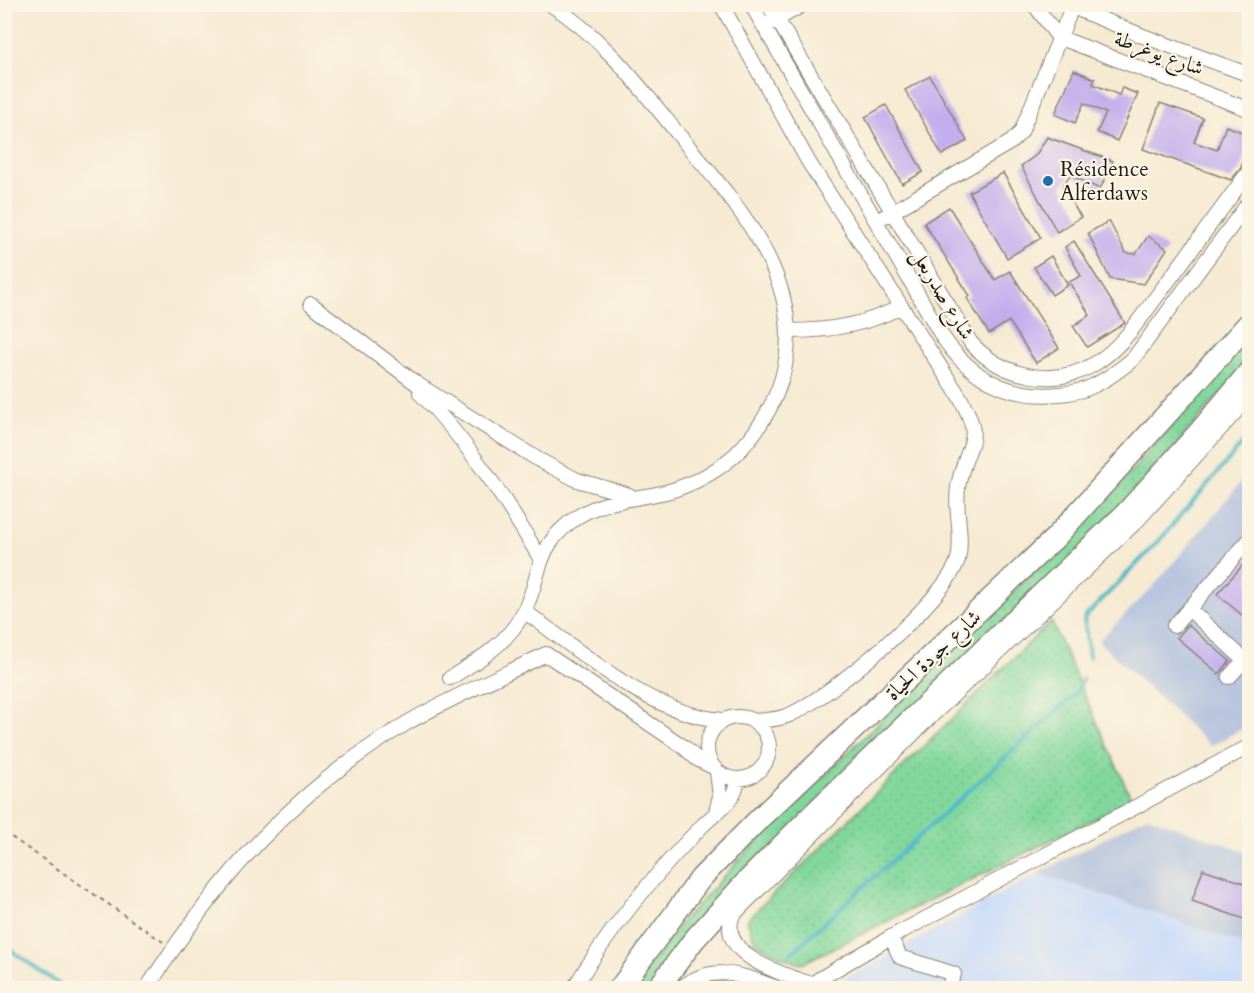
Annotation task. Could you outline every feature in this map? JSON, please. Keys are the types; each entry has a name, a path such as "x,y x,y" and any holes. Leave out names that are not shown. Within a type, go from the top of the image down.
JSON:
{"highway":[{"name":"شارع جودة الحياة","path":"620,988 701,879 761,817 1056,537 1250,322"},
{"name":"شارع جودة الحياة","path":"657,988 693,941 746,882 812,815 1126,513 1201,430 1250,371"}],"street":[{"path":"450,678 496,647 513,629 524,612 540,558 558,532 580,514 611,501 664,492 694,482 723,465 748,441 775,398 785,367 788,331 783,294 774,269 740,210 613,55 571,18 550,4"},
{"path":"721,4 808,161 959,396 971,420 973,441 957,493 958,560 938,592 857,671 789,716 769,743"},
{"name":"شارع صدربعل","path":"751,4 954,355 985,381 1005,390 1030,395 1074,392 1093,386 1133,359 1250,201"},
{"name":"شارع صدربعل","path":"768,4 971,343 980,353 1013,372 1056,377 1084,369 1113,350 1197,243 1250,170"},
{"path":"764,27 804,4"},
{"path":"1034,4 1058,37"},
{"path":"876,221 1011,142 1021,132 1072,5"},
{"name":"شارع يوغرطة","path":"1072,5 1123,28 1250,75"},
{"name":"شارع يوغرطة","path":"1058,37 1250,110"},
{"path":"311,303 400,372 557,471 607,490 637,497"},
{"path":"788,331 822,330 853,325 880,317 900,307"},
{"path":"400,372 450,426 490,478 540,558"},
{"path":"1250,396 1137,521 921,726 733,915 729,923 730,935 748,957 771,970 814,987 891,936 1250,746"},
{"path":"450,426 462,413"},
{"path":"1174,626 1250,539"},
{"path":"1189,609 1248,659 1229,677"},
{"path":"524,612 643,695 692,715 723,720 733,717 753,721 789,716"},
{"path":"147,988 201,907 265,833 346,763 408,723 546,654 684,747 697,759 738,779 755,775 761,770 769,755 766,733 753,721"},
{"path":"692,715 708,738 707,754 715,769 720,796 716,812"},
{"path":"684,747 708,738 723,720"},
{"path":"574,988 617,921 677,851 731,798 738,779"},
{"path":"891,936 900,957 954,974 948,988"},
{"path":"681,988 713,972 743,976 778,988"}],"path":[{"path":"4,832 173,949"}],"shaded area":[{"path":"1249,473 1249,725 1211,746 1098,641 1152,588"},
{"path":"1147,816 1249,853 1249,946 1039,873"},
{"path":"1039,873 1249,946 1249,988 856,988 839,982"}],"green space":[{"path":"1249,334 1249,360 1123,507 653,988 634,988 678,926 749,849 1110,497"},
{"path":"1051,621 1132,800 801,964 779,956 755,942 747,920"},
{"path":"716,979 730,979 767,988 697,988"}],"building":[{"path":"1074,70 1095,79 1093,84 1119,95 1122,88 1138,94 1117,141 1097,132 1106,113 1084,103 1075,123 1055,114"},
{"path":"930,76 967,141 942,155 905,90"},
{"path":"1160,103 1203,118 1194,142 1217,150 1226,126 1250,135 1241,168 1231,180 1143,149"},
{"path":"886,105 923,172 902,184 865,117"},
{"name":"Résidence Alferdaws","path":"1047,137 1113,161 1100,189 1070,175 1062,187 1081,217 1057,232 1021,166 1036,155"},
{"path":"1003,173 1041,238 1007,258 969,192"},
{"path":"949,207 995,280 1010,271 1059,348 1036,363 1009,321 989,334 967,298 970,296 924,223"},
{"path":"1109,221 1126,253 1136,254 1148,236 1167,249 1144,284 1110,279 1088,233"},
{"path":"1074,241 1125,323 1087,347 1073,326 1090,315 1069,282 1081,276 1065,247"},
{"path":"1051,256 1068,285 1052,295 1034,267"},
{"path":"1250,557 1250,622 1217,594"},
{"path":"1188,625 1230,661 1219,674 1177,638"},
{"path":"1203,869 1250,885 1250,921 1192,901"}],"waterway":[{"path":"1089,657 1084,618 1158,542 1250,435"},
{"path":"789,955 1076,693 1083,679"},
{"path":"4,945 64,988"}],"place":[{"name":"Résidence Alferdaws","path":"1048,181"}]}
